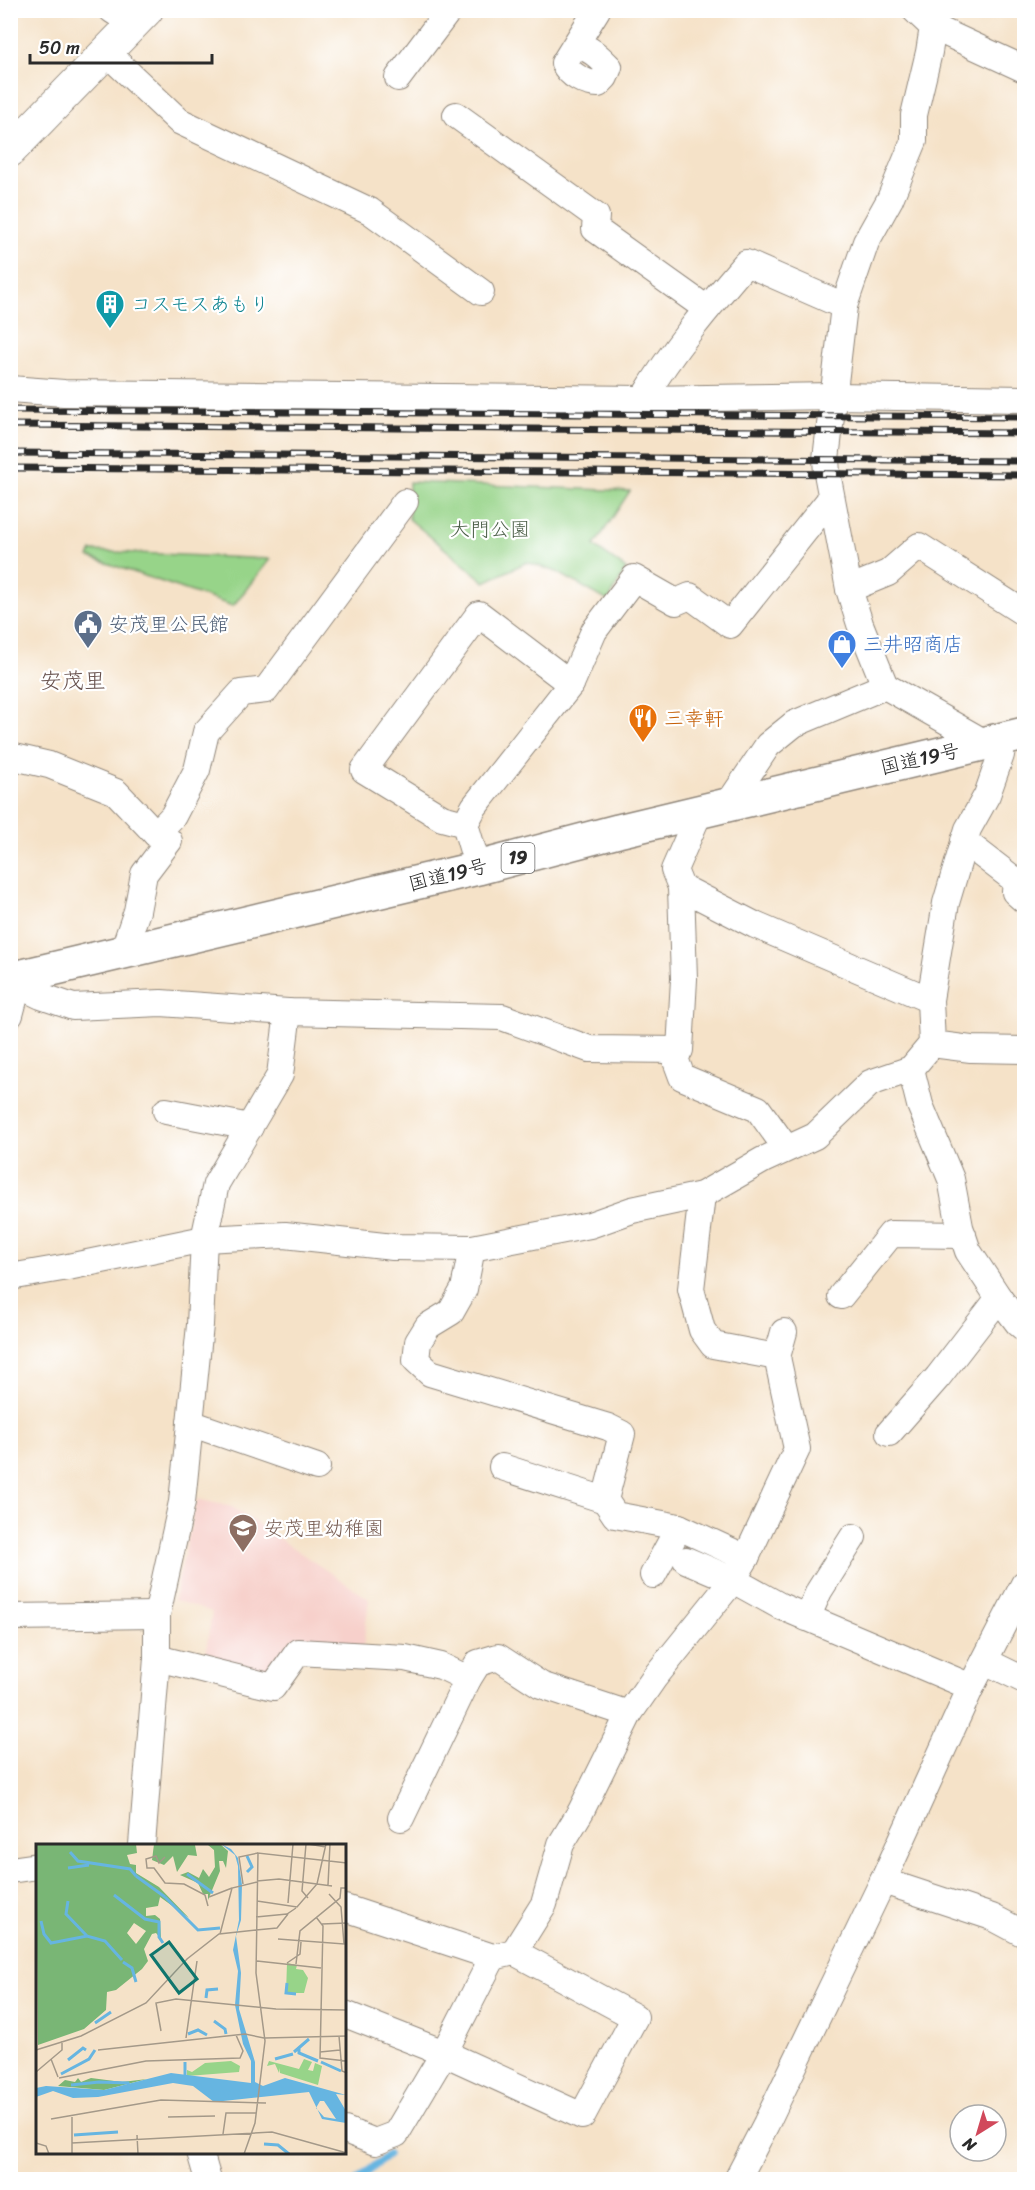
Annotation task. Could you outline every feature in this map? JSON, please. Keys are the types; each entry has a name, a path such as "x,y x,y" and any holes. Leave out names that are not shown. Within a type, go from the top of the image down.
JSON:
{"highway":[{"name":"国道19号","path":"10,980 1024,734"}],"street":[{"path":"398,78 449,10"},
{"path":"576,45 597,10"},
{"path":"10,151 107,53 130,15"},
{"path":"924,19 1024,69"},
{"path":"10,1277 204,1239 285,1235 393,1247 472,1248 590,1225 632,1210 702,1195 786,1148 815,1136 870,1083 911,1069 932,1044 930,1000 946,903 968,829 987,795 1001,755 987,744 885,686 860,624 849,589 826,474 844,306 863,251 890,199 914,141 914,115 929,52 924,19"},
{"path":"107,53 179,121 370,211 482,292"},
{"path":"456,115 596,216 595,229 707,309"},
{"path":"643,399 659,372 746,263 844,306"},
{"path":"10,389 64,393 643,399 834,396 1024,399"},
{"path":"478,868 465,824 474,807 571,684 594,630 634,578 676,602 690,596 730,625 831,498"},
{"path":"156,834 173,816 197,770 206,732 241,693 266,690 405,502"},
{"path":"849,589 888,573 919,546 1024,613"},
{"path":"465,824 442,818 364,770 479,614 571,684"},
{"path":"10,980 40,996 73,1006 161,1003 288,1012 502,1017 589,1049 680,1050 683,991 681,887 674,870 713,809 768,745 794,724 885,686"},
{"path":"10,756 50,765 116,792 156,834 169,841 144,874 137,910 123,952"},
{"path":"964,842 1016,881 1015,892 1024,900"},
{"path":"681,887 755,925 930,1000"},
{"path":"10,988 14,1000 10,1015"},
{"path":"142,1844 157,1658 157,1616 183,1502 200,1325 204,1239 216,1184 280,1075 288,1012"},
{"path":"932,1044 971,1049 1024,1050"},
{"path":"672,1050 682,1077 758,1110 786,1148"},
{"path":"911,1069 920,1105 951,1179 968,1251 999,1298 1024,1328"},
{"path":"166,1111 250,1127"},
{"path":"702,1195 691,1289 702,1330 713,1345 777,1357"},
{"path":"841,1296 891,1234 963,1235"},
{"path":"472,1248 464,1289 451,1312 428,1326 418,1342 416,1360 430,1373 608,1427 622,1434 605,1500"},
{"path":"889,1433 938,1377 999,1298"},
{"path":"346,2130 375,2142 396,2134 504,1954 544,1904 561,1844 581,1811 629,1714 654,1678 739,1569 797,1449 777,1357 784,1332"},
{"path":"190,1423 318,1467"},
{"path":"502,1467 605,1500 615,1515 679,1527 739,1569 780,1606 971,1687"},
{"path":"653,1575 679,1527"},
{"path":"807,1618 819,1591 853,1537"},
{"path":"686,1560 739,1569"},
{"path":"737,2180 883,1881 971,1687 1024,1587"},
{"path":"10,1617 157,1616"},
{"path":"157,1658 273,1687 298,1652 405,1658 441,1666 468,1679"},
{"path":"401,1818 468,1679 478,1663 498,1657 541,1685 629,1714"},
{"path":"985,1661 1024,1680"},
{"path":"10,1870 36,1866"},
{"path":"883,1881 992,1917 1024,1934"},
{"path":"346,1908 504,1954 636,2017 582,2116 444,2053 346,2014"}],"shaded area":[{"name":"安茂里幼稚園","path":"197,1499 232,1507 369,1599 363,1648 294,1644 269,1680 204,1663 212,1612 174,1600"}],"green space":[{"name":"大門公園","path":"409,482 630,491 594,546 626,569 608,601 557,572 527,562 485,582 409,519"},
{"path":"92,551 270,559 233,606 89,557"}],"waterway":[{"path":"358,2180 388,2155"}],"railway":[{"path":"10,410 1024,417"},
{"path":"10,425 1024,433"},
{"path":"10,453 1024,461"},
{"path":"10,468 1024,475"}],"place":[{"name":"コスモスあもり","path":"110,330"},
{"name":"安茂里公民館","path":"88,650"},
{"name":"三井昭商店","path":"842,670"},
{"name":"三幸軒","path":"643,744"},
{"name":"安茂里幼稚園","path":"243,1554"}],"district":[{"name":"安茂里","path":"73,680"}]}
